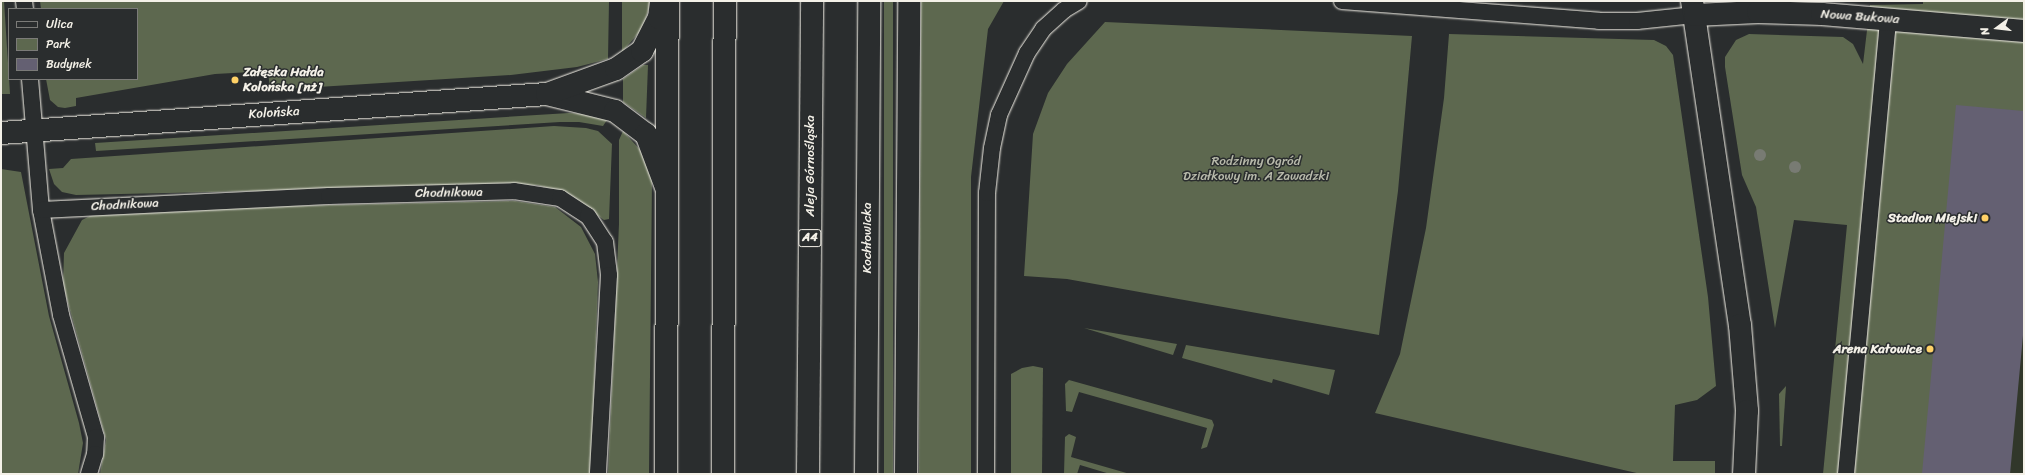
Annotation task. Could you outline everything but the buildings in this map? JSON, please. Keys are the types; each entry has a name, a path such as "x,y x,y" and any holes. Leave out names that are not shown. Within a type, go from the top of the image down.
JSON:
{"main road":[{"path":"547,94 616,69 642,51 659,18 661,1"},
{"path":"666,474 668,1"},
{"path":"723,474 725,1"},
{"name":"Aleja Górnośląska","path":"808,474 812,1"},
{"name":"Kochłowicka","path":"866,474 869,1"},
{"path":"906,474 909,1"},
{"path":"1693,8 1741,339 1747,411 1744,474"},
{"name":"Nowa Bukowa","path":"1693,8 1888,19 2024,31"},
{"path":"547,94 615,112 646,134 667,191"},
{"name":"Kolońska","path":"1,133 547,94"}],"lane":[{"path":"986,474 987,192 992,148 999,115 1027,53 1043,29 1064,10 1080,1"},
{"path":"1342,1 1599,21 1637,21 1693,8"},
{"path":"1846,474 1888,19"},
{"path":"30,80 33,130 41,210 62,315 96,437 95,454 89,474"},
{"name":"Chodnikowa","path":"41,210 329,196 506,191 560,198 588,216 605,242 609,275 598,474"}],"green space":[{"path":"1,1 4,1 10,94 1,94"},
{"path":"40,1 609,1 608,59 577,67 511,75 270,90 268,71 215,74 76,98 76,106 65,108 58,107 50,100 46,80 138,80 138,8 41,8"},
{"path":"622,1 651,1 643,28 622,52"},
{"path":"884,1 893,1 893,474 884,474"},
{"path":"921,1 1004,1 988,29 971,177 971,474 919,474"},
{"name":"Arena Katowice","path":"1923,1 2024,2 2024,474 1823,474 1847,225 1794,220 1775,328 1756,207 1742,175 1725,67 1725,57 1736,40 1749,34 1843,37 1853,44 1863,64 1870,5 1923,4"},
{"name":"Rodzinny Ogród Działkowy im. A Zawadzki","path":"1105,22 1412,36 1398,191 1379,335 1067,279 1024,276 1033,134 1048,93 1067,64"},
{"path":"1449,34 1654,40 1666,46 1673,55 1708,297 1716,386 1697,400 1675,405 1673,461 1715,461 1715,474 1641,474 1375,413 1400,354 1426,228 1444,98"},
{"path":"643,65 648,65 646,118 623,102 623,79"},
{"path":"569,113 587,114 607,120 603,126 579,122 560,122 96,151 95,143"},
{"path":"554,126 586,128 598,131 612,144 609,219 604,220 569,194 537,185 76,195 62,192 54,184 49,169 63,168 71,159"},
{"path":"623,131 642,152 652,180 649,474 608,474 619,224 619,140"},
{"path":"1,169 21,172 49,316 79,423 83,443 78,474 1,474"},
{"path":"515,201 555,207 581,227 595,254 598,282 591,474 100,474 106,440 63,285 64,253 82,220 102,210"},
{"path":"1084,328 1177,344 1173,355"},
{"path":"1186,345 1335,370 1329,395 1273,379 1272,383 1182,358"},
{"path":"1033,366 1043,368 1042,474 1011,474 1011,374 1022,368"},
{"path":"1069,380 1212,420 1214,425 1207,447 1201,449 1207,428 1079,392 1072,412 1066,411 1065,384"},
{"path":"1786,386 1782,446 1780,446 1779,394"},
{"path":"1069,434 1076,437 1071,457 1130,474 1110,474 1080,465 1077,474 1064,474 1065,437"}],"place":[{"name":"Załęska Hałda Kolońska [nż]","path":"235,80"},
{"name":"Stadion Miejski","path":"1985,218"},
{"name":"Arena Katowice","path":"1930,349"}]}
